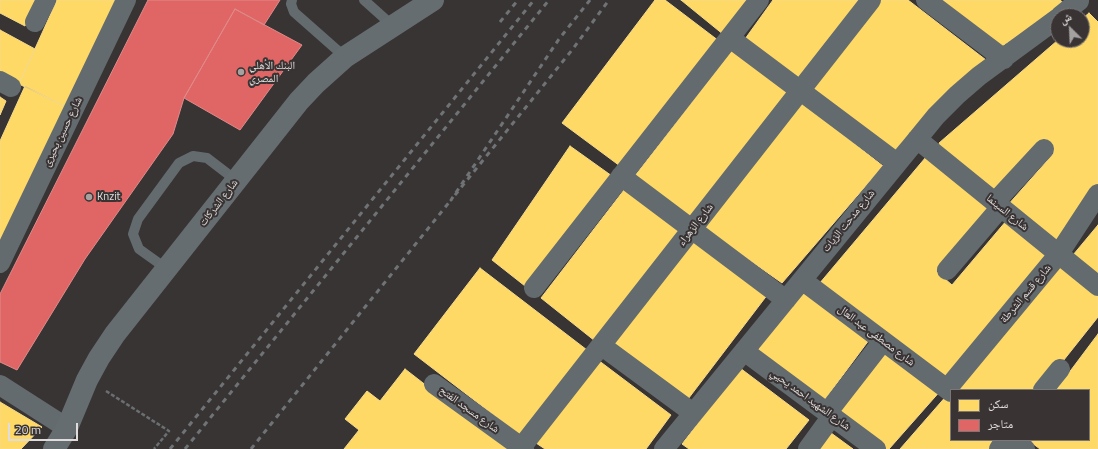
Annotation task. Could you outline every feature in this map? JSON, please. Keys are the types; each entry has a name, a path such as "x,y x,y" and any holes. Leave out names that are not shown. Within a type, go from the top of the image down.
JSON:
{"main road":[{"name":"شارع الشركات","path":"54,449 67,428 99,358 116,334 304,97 316,83 345,57 433,0"}],"street":[{"path":"35,22 46,0"},
{"name":"شارع حسين بحيرى","path":"0,263 126,0"},
{"path":"534,288 759,0"},
{"name":"شارع الزهراء","path":"522,448 871,0"},
{"path":"926,0 1004,59"},
{"name":"شارع مدحت الزيات","path":"1070,8 1079,0"},
{"name":"شارع مدحت الزيات","path":"668,448 693,413 936,116 957,95 980,76 1050,24"},
{"path":"730,38 897,163"},
{"name":"شارع السينما","path":"917,139 1098,286"},
{"path":"947,270 1044,149"},
{"path":"621,176 786,300"},
{"name":"شارع قسم الشرطة","path":"951,389 1058,255 1098,194"},
{"name":"شارع مصطفى عبد العال","path":"802,280 949,391"},
{"path":"808,449 830,415 883,341"},
{"path":"602,346 693,413"},
{"name":"شارع الشهيد احمد يحيي","path":"744,351 876,449"},
{"path":"1044,389 1060,369"},
{"name":"شارع مسجد الفتح","path":"434,384 522,448"},
{"path":"0,385 67,428"},
{"path":"1015,441 1025,449"}],"lane":[{"path":"292,0 291,4 294,12 345,57"},
{"path":"364,0 393,26"},
{"path":"167,270 139,249 133,234 138,220 180,162 193,156 207,158 237,181"}],"path":[{"path":"116,397 169,431 155,449"}],"building: سكن":[{"path":"0,0 38,0 25,26 0,13"},
{"path":"57,0 123,0 72,110 19,84"},
{"path":"655,0 665,0 719,41 620,166 562,123"},
{"path":"681,0 751,0 724,35"},
{"path":"773,0 860,0 795,81 745,39"},
{"path":"881,0 908,0 986,60 937,105 892,153 808,91"},
{"path":"933,0 1060,0 1066,5 1061,8 1050,8 1050,15 999,48"},
{"path":"1090,14 1098,22 1098,203 1061,250 1007,206 1054,153 1041,140 992,194 943,154 939,143 1050,47 1090,48"},
{"path":"0,30 35,49 19,84 0,74"},
{"path":"732,50 788,92 691,220 634,177"},
{"path":"25,86 72,110 0,250 0,141"},
{"path":"0,97 6,101 0,115"},
{"path":"800,101 883,166 782,283 701,226"},
{"path":"570,146 612,176 525,286 492,260"},
{"path":"926,157 990,207 936,271 952,285 1007,220 1055,257 947,383 819,284"},
{"path":"627,186 683,229 595,341 541,298"},
{"path":"1098,225 1098,274 1073,255"},
{"path":"692,236 768,294 685,403 608,346"},
{"path":"1062,261 1098,291 1098,317 1041,389 958,389"},
{"path":"480,268 587,350 521,436 414,354"},
{"path":"805,288 869,340 823,402 756,352"},
{"path":"1098,334 1098,449 1040,449 1029,441 1090,441 1090,389 1057,389"},
{"path":"882,348 942,389 889,449 879,449 832,412"},
{"path":"598,360 671,415 646,449 545,449 536,443"},
{"path":"740,368 809,420 786,449 689,449 682,444"},
{"path":"405,369 508,449 344,449 359,430 345,419 367,391 380,401"},
{"path":"948,394 950,395 950,441 1000,441 995,449 900,449"},
{"path":"0,402 42,427 21,449 0,449"},
{"path":"827,430 853,449 813,449"}],"building: متاجر":[{"name":"Knzit","path":"148,0 280,0 264,25 235,9 184,98 173,134 85,259 17,370 0,362 0,294"},
{"name":"البنك الأهلي المصري","path":"235,9 302,45 240,130 184,98"}],"railway":[{"path":"500,22 518,0"},
{"path":"170,449 534,0"},
{"path":"185,449 549,0"},
{"path":"590,0 559,39 451,200 572,50 609,0"},
{"path":"251,449 451,200"}],"place":[{"name":"البنك الأهلي المصري","path":"241,72"},
{"name":"Knzit","path":"89,197"}]}
